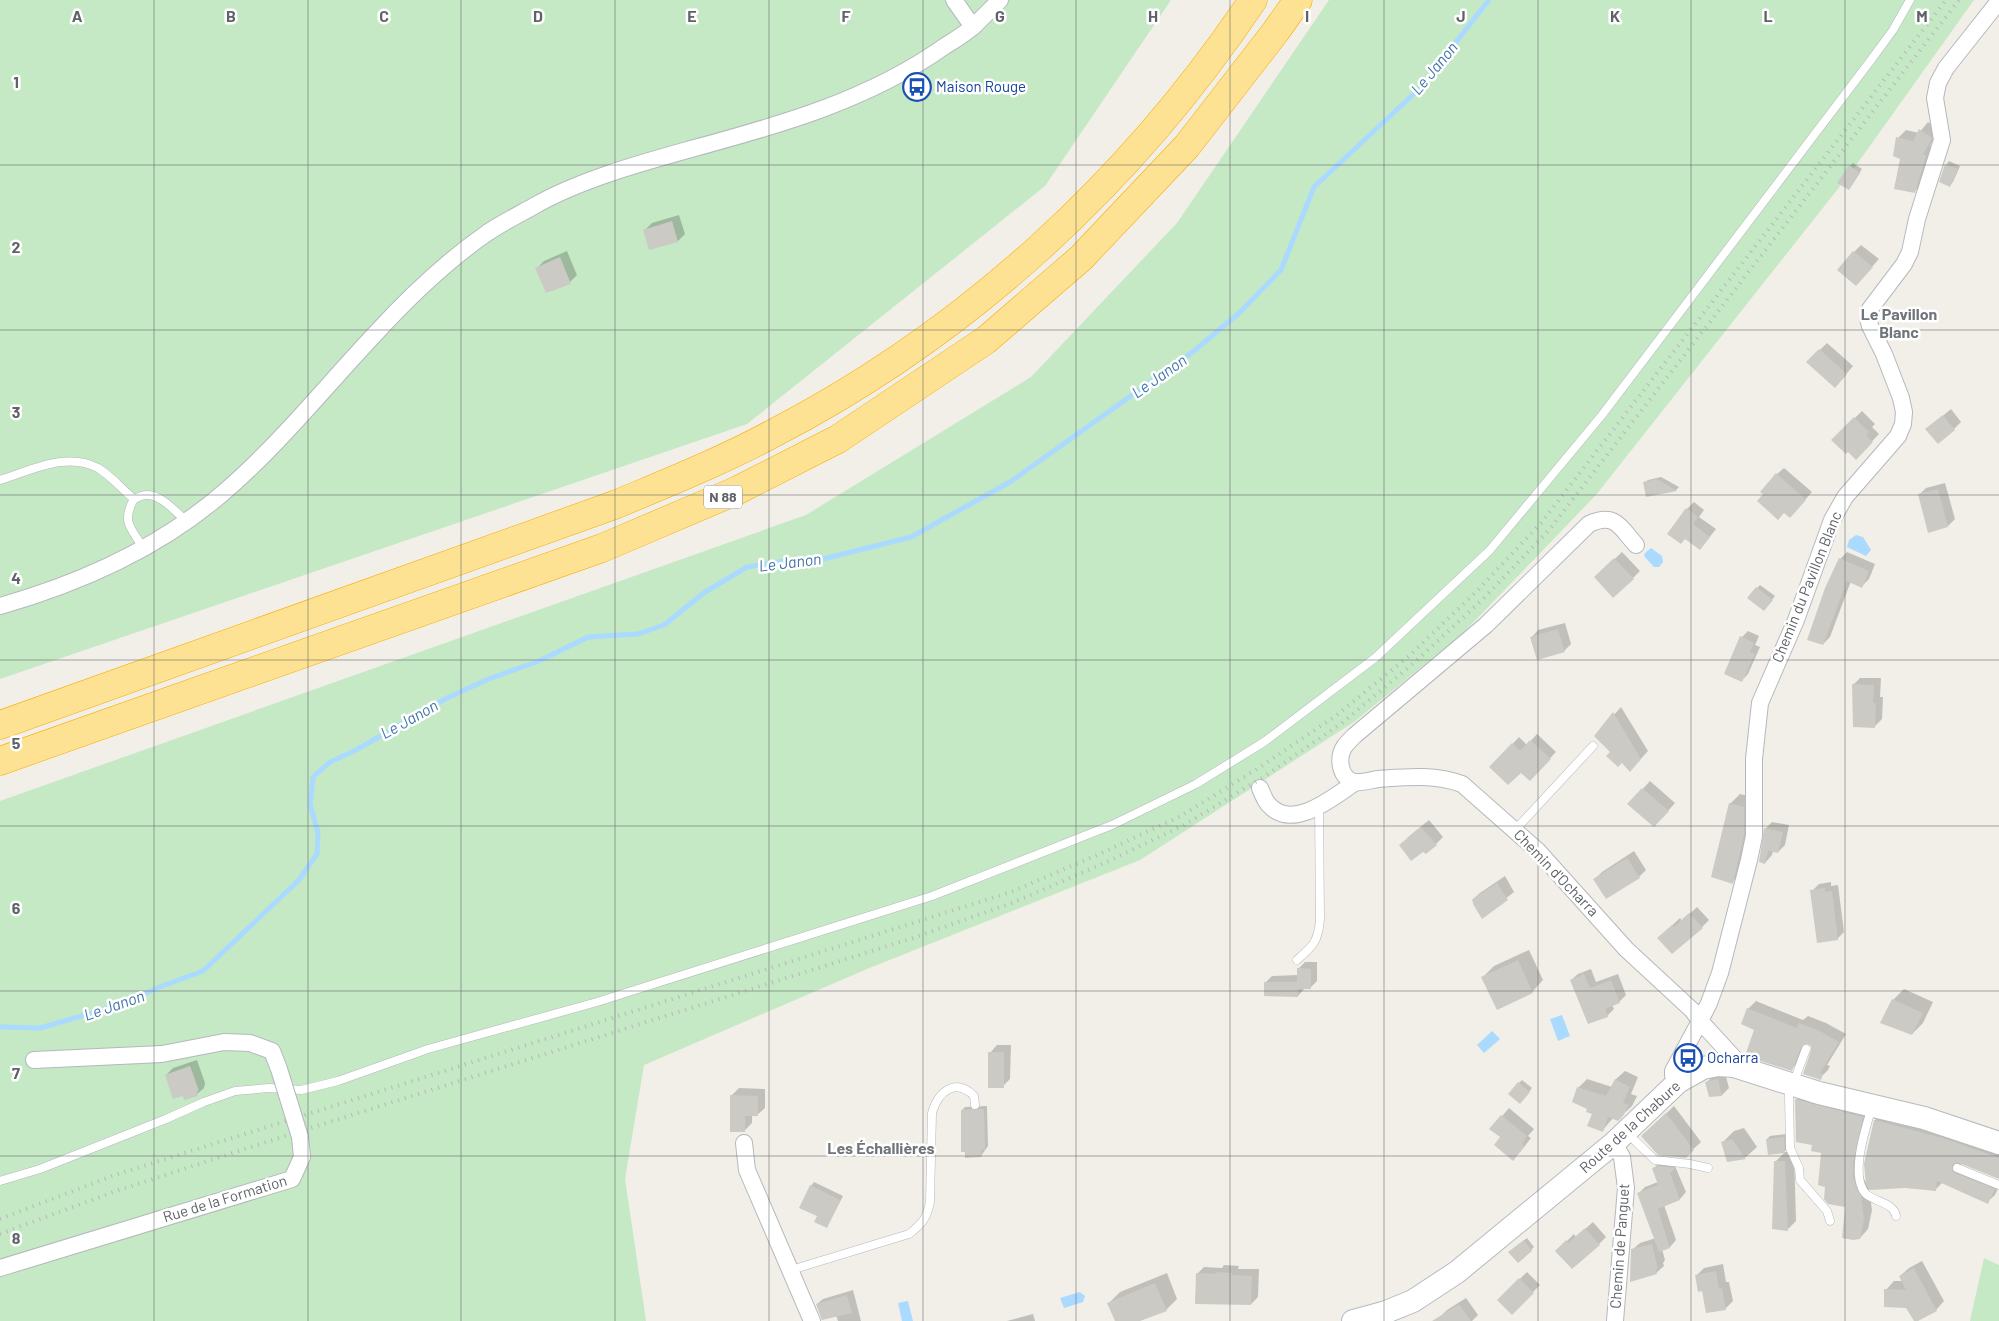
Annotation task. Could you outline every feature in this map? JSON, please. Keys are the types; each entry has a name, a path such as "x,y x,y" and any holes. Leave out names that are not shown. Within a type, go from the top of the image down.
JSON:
{"highway":[{"name":"N 88","path":"0,725 617,504 716,462 828,403 899,358 969,308 1018,268 1063,227 1113,177 1168,115 1207,65 1253,0"},
{"name":"N 88","path":"0,761 602,548 736,491 838,439 986,340 1082,258 1187,146 1298,0"}],"main road":[{"name":"Route de la Chabure","path":"1353,1321 1388,1316 1457,1272 1620,1138 1678,1082 1703,1068 1718,1065 1734,1066 1819,1093 1924,1118 1999,1143"}],"street":[{"path":"954,0 973,27"},
{"path":"0,606 53,590 96,573 144,549 186,521 221,494 256,463 378,331 435,275 487,234 538,203 600,177 786,123 854,97 923,62 973,27 1000,0"},
{"name":"Chemin du Pavillon Blanc","path":"1678,1082 1673,1075 1673,1071 1710,1003 1720,973 1751,852 1754,836 1754,759 1760,703 1796,620 1832,520 1845,497 1898,436 1903,424 1904,412 1900,398 1884,354 1870,326 1868,318 1870,308 1904,264 1910,252 1917,219 1942,140 1935,98 1938,83 1946,68 1999,1"},
{"path":"1356,782 1346,778 1341,770 1340,757 1344,747 1354,736 1486,625 1589,524 1602,518 1611,519 1636,545"},
{"name":"Chemin d'Ocharra","path":"1260,788 1268,805 1278,812 1290,816 1305,813 1356,782 1420,776 1446,778 1462,784 1555,868 1626,949 1693,1010 1700,1021"},
{"path":"1700,1021 1734,1058 1734,1066"},
{"name":"Rue de la Formation","path":"0,1268 292,1178 302,1157 300,1137 272,1052 250,1043 224,1042 162,1054 34,1060"},
{"name":"Chemin de Panguet","path":"1615,1321 1626,1188 1620,1138"},
{"path":"744,1143 747,1170 812,1321"}],"lane":[{"path":"0,1181 40,1169 204,1102 236,1091 269,1088 301,1090 338,1081 428,1048 597,1002 932,896 1112,824 1196,784 1264,742 1375,658 1490,550 1602,415 1871,60 1893,30 1910,0"},
{"path":"0,480 62,461 80,461 98,469 134,499"},
{"path":"144,549 128,522 128,510 134,499 146,495 158,499 170,506 186,521"},
{"path":"1515,830 1593,746"},
{"path":"1297,960 1314,944 1319,934 1319,805"},
{"path":"1806,1049 1789,1095 1791,1154 1799,1168 1800,1180 1827,1211 1830,1221"},
{"path":"791,1270 909,1234 920,1226 928,1214 930,1202 932,1113 935,1101 943,1092 953,1088 963,1088 974,1096 975,1105"},
{"path":"1872,1105 1860,1151 1860,1183 1867,1194 1893,1209 1896,1216"},
{"path":"1620,1138 1654,1160 1708,1168"},
{"path":"1957,1168 1999,1185"}],"green space":[{"path":"0,0 1171,0 1045,186 747,424 0,679"},
{"path":"1329,0 1974,0 1852,171 1596,495 1463,633 1354,722 1140,860 867,969 644,1065 625,1179 646,1321 0,1321 0,801 806,515 1031,377 1177,223"},
{"path":"1984,1258 1999,1265 1999,1321 1970,1321"}],"water":[{"path":"1856,535 1863,537 1871,550 1866,556 1847,547 1849,540"},
{"path":"1651,548 1662,556 1663,562 1659,567 1654,567 1644,556"},
{"path":"1562,1015 1570,1036 1558,1041 1550,1019"},
{"path":"1492,1031 1500,1039 1484,1053 1477,1045"},
{"path":"1080,1292 1085,1296 1083,1302 1064,1308 1060,1298"},
{"path":"908,1301 913,1321 902,1321 898,1303"}],"building":[{"path":"1919,129 1932,139 1923,154 1926,156 1915,193 1894,189 1900,159 1893,156 1896,137 1913,141"},
{"path":"1945,164 1958,169 1950,187 1939,182"},
{"path":"1849,165 1860,173 1849,190 1837,183"},
{"path":"672,221 678,242 649,250 643,230"},
{"path":"1853,251 1873,267 1856,286 1837,270"},
{"path":"560,257 571,284 546,293 535,268"},
{"path":"1819,349 1847,374 1835,388 1806,362"},
{"path":"1943,415 1955,430 1938,444 1925,429"},
{"path":"1854,417 1869,432 1866,435 1873,442 1856,460 1848,452 1846,454 1831,440"},
{"path":"1776,473 1806,500 1790,518 1784,513 1778,520 1757,501 1763,494 1760,492"},
{"path":"1657,479 1677,491 1646,497 1643,482"},
{"path":"1938,489 1948,527 1928,533 1918,494"},
{"path":"1686,508 1698,517 1693,524 1710,537 1700,550 1685,539 1681,544 1667,534"},
{"path":"1614,558 1634,579 1613,598 1594,577"},
{"path":"1839,558 1869,571 1862,588 1847,581 1823,645 1807,640 1825,588"},
{"path":"1756,587 1773,600 1764,611 1747,598"},
{"path":"1558,629 1565,652 1537,660 1530,637"},
{"path":"1740,636 1754,643 1750,652 1755,654 1742,682 1724,674"},
{"path":"1852,684 1874,685 1873,703 1876,703 1875,728 1853,727"},
{"path":"1613,712 1641,759 1630,772 1622,763 1618,767 1606,756 1610,752 1594,736"},
{"path":"1530,740 1551,759 1530,781 1521,773 1508,785 1489,767 1512,743 1520,751"},
{"path":"1642,788 1669,811 1654,827 1627,804"},
{"path":"1729,803 1744,807 1744,835 1733,884 1711,877"},
{"path":"1421,827 1437,845 1426,854 1423,852 1411,861 1399,845"},
{"path":"1764,828 1783,832 1778,853 1768,851 1765,864 1759,862"},
{"path":"1627,858 1640,878 1606,899 1593,879"},
{"path":"1497,883 1508,900 1482,919 1473,904 1473,899"},
{"path":"1825,888 1825,892 1832,891 1838,940 1817,943 1810,890"},
{"path":"1689,913 1703,928 1672,954 1657,938 1672,925 1674,927"},
{"path":"1518,960 1533,993 1497,1010 1481,977"},
{"path":"1297,968 1311,969 1311,989 1298,989 1298,997 1264,996 1264,982 1297,982"},
{"path":"1584,974 1590,988 1611,980 1620,1003 1605,1009 1608,1017 1588,1024 1570,980"},
{"path":"1892,999 1923,1013 1912,1035 1880,1023"},
{"path":"1747,1008 1797,1028 1799,1023 1818,1030 1839,1042 1820,1073 1823,1074 1821,1080 1803,1074 1811,1050 1811,1046 1807,1044 1801,1047 1792,1071 1745,1056 1754,1030 1741,1024"},
{"path":"988,1052 1004,1052 1004,1088 988,1088"},
{"path":"190,1066 199,1091 197,1091 198,1096 184,1100 183,1096 173,1099 165,1075"},
{"path":"1615,1079 1630,1087 1623,1103 1629,1105 1623,1116 1618,1121 1608,1117 1603,1132 1587,1126 1592,1114 1586,1112 1587,1109 1572,1102 1577,1087 1606,1096"},
{"path":"1718,1079 1722,1096 1709,1097 1705,1082"},
{"path":"1518,1082 1530,1092 1520,1104 1508,1094"},
{"path":"730,1095 758,1096 758,1116 745,1116 745,1132 730,1132"},
{"path":"1795,1099 1863,1117 1853,1164 1853,1177 1861,1196 1864,1219 1860,1239 1842,1238 1845,1207 1828,1204 1824,1199 1825,1187 1818,1185 1821,1153 1811,1151 1812,1145 1796,1142"},
{"path":"984,1109 985,1150 981,1150 982,1157 965,1158 965,1152 961,1152 961,1110"},
{"path":"1666,1113 1694,1150 1686,1158 1658,1155 1641,1136"},
{"path":"1501,1115 1527,1136 1522,1144 1525,1146 1513,1161 1494,1145 1500,1137 1489,1129"},
{"path":"1874,1120 1946,1139 1999,1158 1999,1179 1959,1163 1954,1163 1952,1166 1952,1171 1955,1173 1995,1189 1988,1204 1937,1181 1936,1191 1905,1188 1870,1190 1866,1184 1864,1164"},
{"path":"1784,1137 1785,1153 1768,1155 1766,1139"},
{"path":"1732,1139 1746,1159 1727,1162 1721,1142"},
{"path":"1774,1161 1785,1161 1788,1231 1772,1229"},
{"path":"1658,1166 1675,1168 1670,1173 1680,1200 1658,1209 1670,1248 1659,1252 1637,1193 1658,1185 1652,1168"},
{"path":"810,1185 840,1200 827,1228 814,1222 817,1216 799,1208"},
{"path":"1585,1228 1600,1245 1572,1269 1555,1251 1566,1240 1568,1243"},
{"path":"1524,1240 1532,1251 1518,1263 1508,1252"},
{"path":"1652,1244 1658,1269 1656,1269 1657,1274 1630,1282 1631,1249"},
{"path":"1914,1268 1937,1311 1918,1321 1914,1321 1906,1308 1884,1307 1884,1289 1906,1290 1899,1276"},
{"path":"1716,1271 1719,1289 1722,1288 1726,1310 1706,1313 1702,1291 1698,1292 1695,1275"},
{"path":"1216,1272 1252,1276 1251,1305 1195,1304 1196,1273 1216,1274"},
{"path":"1519,1278 1534,1293 1512,1315 1497,1300"},
{"path":"1155,1283 1167,1311 1140,1321 1115,1321 1107,1303"},
{"path":"847,1295 852,1313 822,1320 816,1304"},
{"path":"1459,1304 1471,1321 1432,1321"}],"waterway":[{"name":"Le Janon","path":"0,1027 40,1028 116,1006 203,971 299,880 317,854 318,833 310,804 313,777 330,762 356,750 445,699 486,680 539,661 588,637 638,634 664,625 705,592 747,567 791,560 823,559 911,537 1010,482 1194,351 1238,314 1281,270 1314,187 1419,89 1489,0"}],"railway":[{"path":"0,1219 115,1175 1011,892 1181,816 1260,767 1337,715 1409,656 1477,591 1541,523 1946,0"},
{"path":"0,1234 119,1190 913,938 1012,903 1100,865 1184,825 1265,776 1342,723 1415,662 1483,599 1549,530 1959,0"}],"place":[{"name":"Maison Rouge","path":"917,87"},
{"name":"Ocharra","path":"1688,1058"}],"district":[{"name":"Le Pavillon Blanc","path":"1899,323"},
{"name":"Les Échallières","path":"881,1148"}]}
